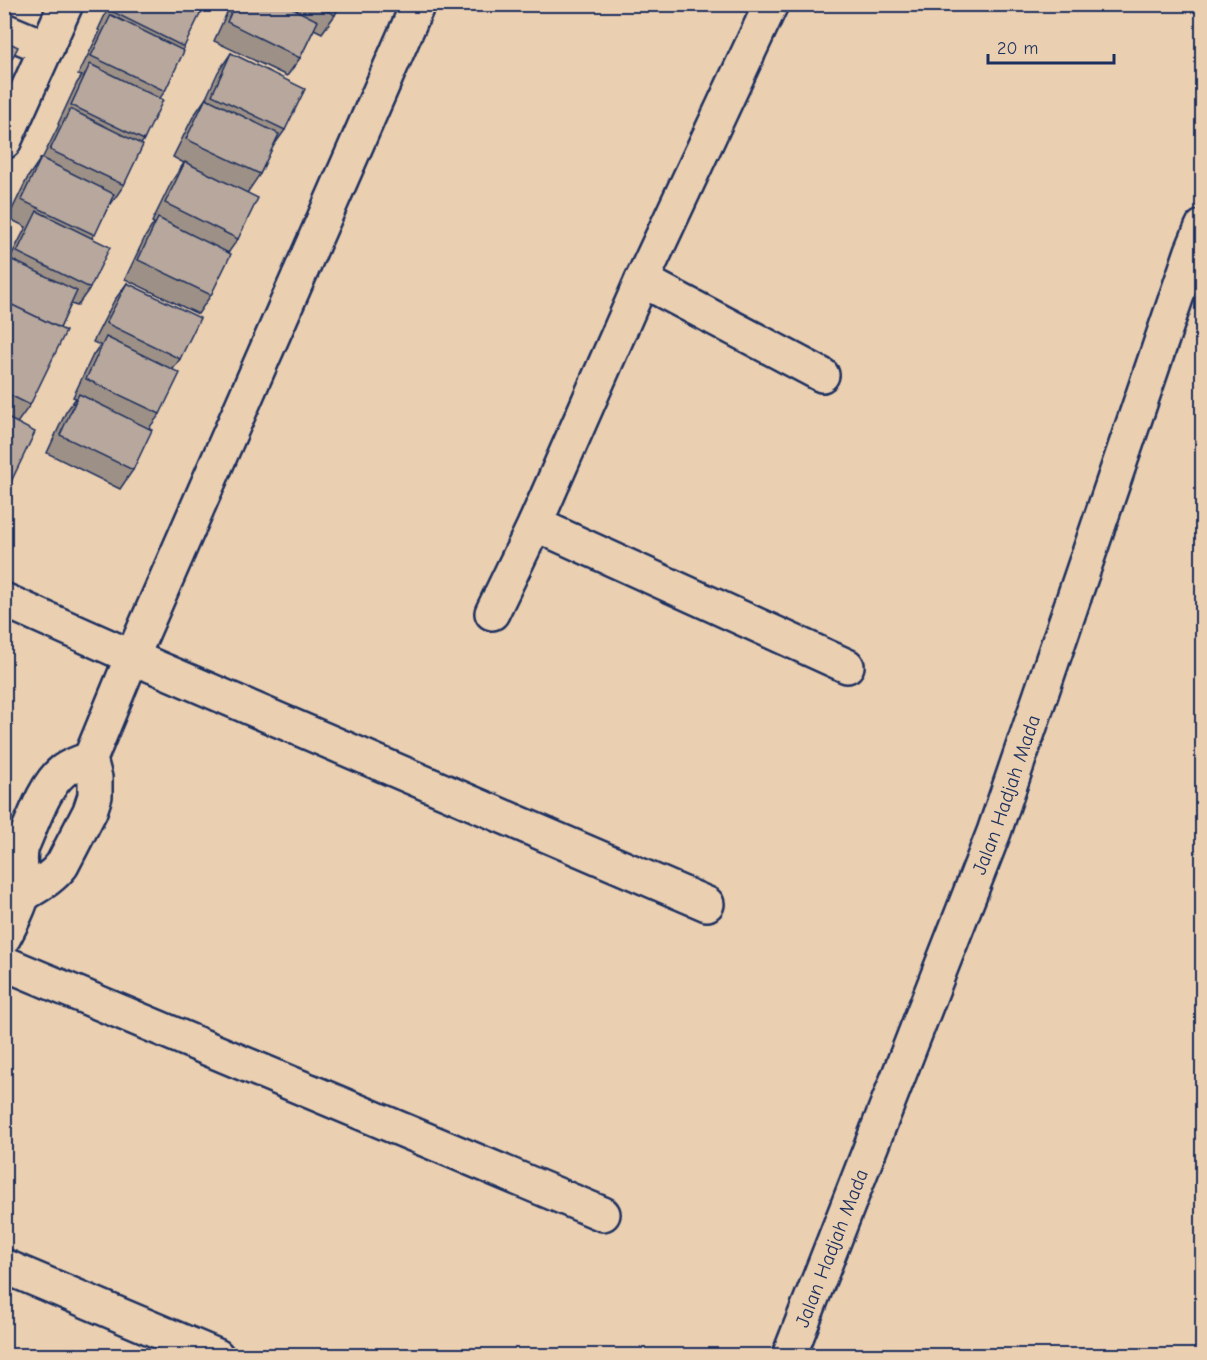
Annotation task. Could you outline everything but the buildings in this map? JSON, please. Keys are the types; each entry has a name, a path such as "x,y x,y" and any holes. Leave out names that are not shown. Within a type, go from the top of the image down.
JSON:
{"street":[{"path":"4,142 66,4"},
{"path":"23,895 48,879 62,865 90,811 96,789 90,759 132,657 418,4"},
{"path":"492,613 642,280 771,4"},
{"path":"4,30 47,48"},
{"name":"Jalan Hadjah Mada","path":"789,1356 994,831 1199,245"},
{"path":"642,280 822,375"},
{"path":"534,524 847,666"},
{"path":"4,600 707,904"},
{"path":"4,938 23,895 20,855 22,846 44,798 64,770 90,759"},
{"path":"4,963 603,1214"},
{"path":"4,1266 217,1356"}]}
